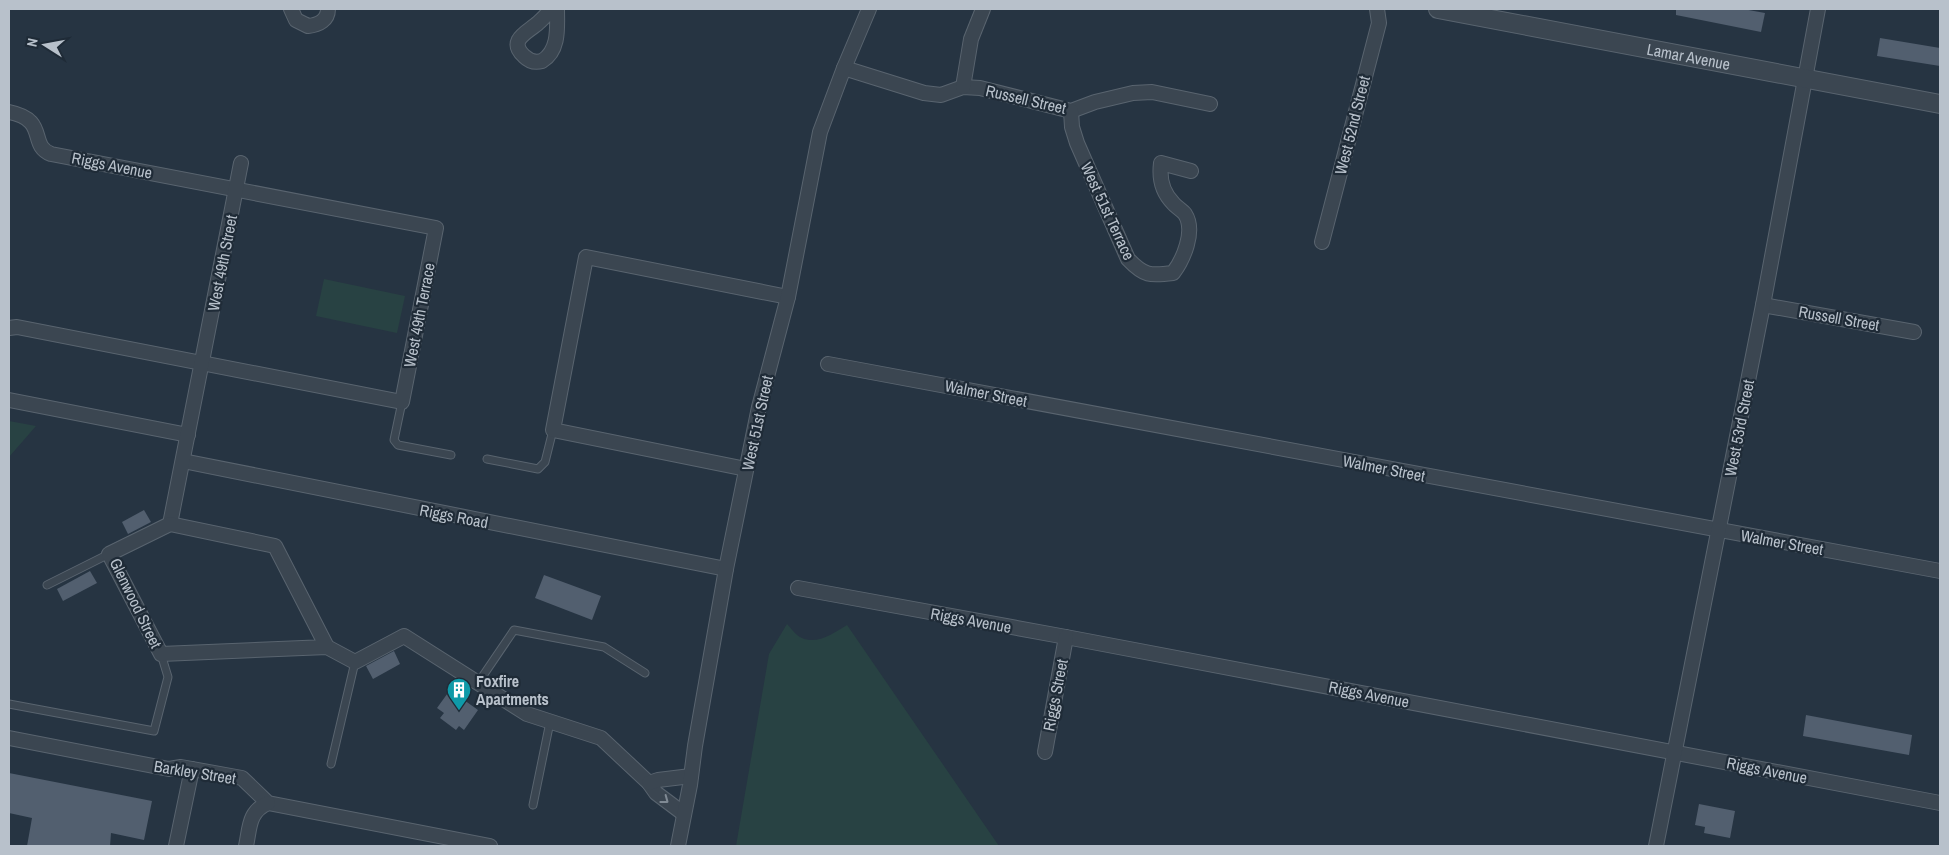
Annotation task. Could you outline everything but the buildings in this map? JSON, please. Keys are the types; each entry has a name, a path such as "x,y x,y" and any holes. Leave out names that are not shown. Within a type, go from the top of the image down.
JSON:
{"street":[{"path":"290,9 296,20 308,26 321,22 327,16 328,9"},
{"path":"552,9 520,37 518,44 520,50 525,58 531,61 542,61 552,52 557,33 556,9"},
{"name":"West 51st Street","path":"678,846 726,569 759,407 788,297 820,132 869,9"},
{"path":"963,87 970,39 984,9"},
{"name":"West 52nd Street","path":"1322,242 1379,23 1376,9"},
{"name":"Lamar Avenue","path":"1438,9 1806,77 1940,104"},
{"name":"West 53rd Street","path":"1656,846 1764,305 1818,9"},
{"name":"Russell Street","path":"844,68 924,93 941,95 963,87 980,88 1071,111 1095,102 1133,93 1152,92 1210,104"},
{"name":"West 51st Terrace","path":"1071,111 1072,127 1077,142 1128,259 1139,271 1155,275 1173,273 1182,263 1187,246 1188,226 1185,215 1165,193 1160,175 1160,163 1191,171"},
{"name":"Riggs Avenue","path":"9,112 31,121 41,146 51,154 236,189"},
{"name":"West 49th Street","path":"170,524 242,163"},
{"name":"West 49th Terrace","path":"236,189 436,228 402,402"},
{"path":"746,470 553,430 586,256 788,297"},
{"name":"Russell Street","path":"1764,305 1914,332"},
{"path":"9,328 17,327 402,402"},
{"name":"Walmer Street","path":"828,364 1940,571"},
{"path":"9,400 188,435"},
{"name":"Riggs Road","path":"183,461 726,569"},
{"path":"170,524 274,546 327,647 354,662 404,636 527,714 601,738 656,793 684,814"},
{"name":"Glenwood Street","path":"170,524 109,554 161,654 327,647"},
{"name":"Riggs Avenue","path":"798,588 1940,803"},
{"name":"Riggs Street","path":"1045,752 1066,637"},
{"name":"Barkley Street","path":"9,738 168,769 181,767 242,778 268,803"},
{"path":"176,846 192,769"},
{"path":"648,783 691,776"},
{"path":"246,846 253,814 258,808 268,803 490,846"}],"lane":[{"path":"402,402 394,440 398,446 451,455"},
{"path":"487,459 538,469 545,462 553,430"},
{"path":"47,585 109,554"},
{"path":"478,683 514,630 604,647 645,673"},
{"path":"9,704 154,731 168,677 161,654"},
{"path":"331,764 354,662"},
{"path":"533,805 550,722"}],"green space":[{"path":"324,279 405,296 397,333 316,316"},
{"path":"9,421 36,426 9,457"},
{"path":"787,624 796,634 808,640 825,637 847,625 999,846 736,846 769,654"}],"place":[{"name":"Foxfire Apartments","path":"459,711"}]}
